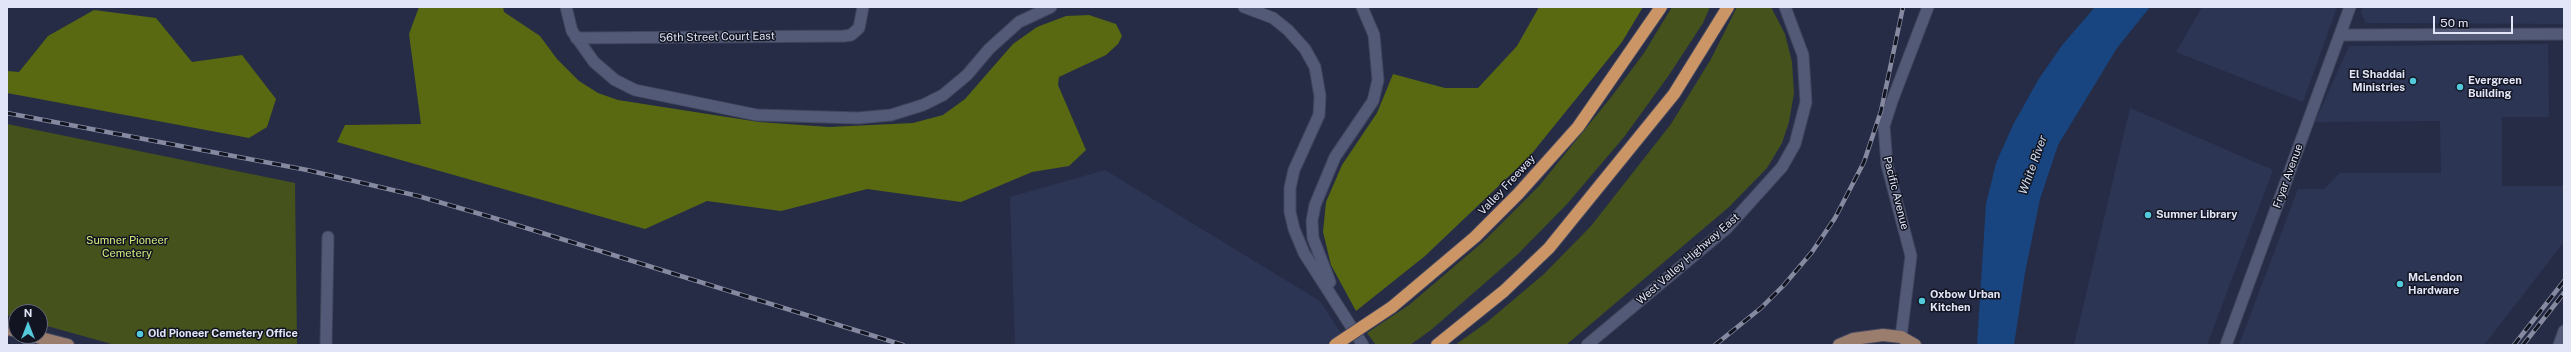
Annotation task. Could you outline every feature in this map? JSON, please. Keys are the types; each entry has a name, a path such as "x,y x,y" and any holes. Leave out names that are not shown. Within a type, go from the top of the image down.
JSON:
{"highway":[{"name":"Valley Freeway","path":"1335,345 1392,307 1475,237 1578,127 1661,7"},
{"path":"1441,342 1504,292 1549,248 1674,94 1719,24 1728,7"}],"main road":[{"path":"1839,345 1867,336 1901,337 1915,345"},
{"path":"48,340 68,345"}],"street":[{"path":"566,7 576,38 604,72 635,90 757,115 858,118 891,115 923,105 943,95 967,76 989,49 1019,22 1051,7"},
{"name":"56th Street Court East","path":"576,38 844,36 851,35 861,24 863,7"},
{"path":"1244,7 1273,18 1288,30 1305,49 1315,67 1320,96 1319,115 1294,170 1290,188 1290,212 1294,229 1304,253 1364,345"},
{"path":"1339,305 1317,250 1312,221 1315,205 1328,170 1341,146 1366,113 1376,93 1378,66 1376,45 1372,28 1362,7"},
{"name":"West Valley Highway East","path":"1587,345 1727,228 1782,167 1795,144 1806,102 1803,54 1785,7"},
{"name":"Pacific Avenue","path":"1901,337 1911,256 1887,165 1884,126 1928,7"},
{"name":"Fryar Avenue","path":"2226,345 2350,7"},
{"path":"2341,34 2564,34"},
{"path":"326,345 328,237"},
{"path":"2559,345 2564,331"}],"shaded area":[{"path":"2202,7 2337,7 2303,102 2176,52"},
{"path":"2363,7 2564,7 2564,24 2366,23 2361,13"},
{"path":"2548,44 2549,117 2502,117 2502,186 2564,186 2564,242 2484,345 2239,345 2298,189 2324,189 2340,173 2441,173 2440,121 2315,122 2349,46"},
{"path":"2130,108 2273,170 2207,345 2074,345"},
{"path":"1105,170 1320,301 1349,345 1015,345 1010,197"}],"green space":[{"path":"419,7 503,7 504,12 540,36 557,59 579,81 598,93 618,100 759,122 829,127 913,123 943,115 965,99 1013,44 1037,27 1066,16 1089,15 1116,24 1122,36 1118,44 1106,55 1059,77 1058,85 1086,150 1069,166 1032,172 961,202 867,189 781,211 707,201 645,229 337,142 345,125 421,124 409,34"},
{"path":"1539,7 1643,7 1622,42 1529,157 1425,256 1356,311 1331,265 1323,232 1326,202 1342,165 1377,113 1393,74 1445,88 1478,88 1517,46"},
{"path":"1672,7 1710,7 1703,23 1669,75 1624,137 1567,204 1518,254 1431,330 1410,345 1376,345 1367,333 1409,305 1484,241 1539,186 1612,96 1644,53"},
{"path":"1737,7 1771,7 1785,34 1792,62 1794,93 1789,122 1782,143 1767,168 1729,207 1566,345 1455,345 1486,323 1544,274 1591,226 1671,124 1711,59"},
{"path":"94,10 156,18 192,62 242,55 276,99 267,127 249,138 7,93 7,71 19,72 48,36"},
{"name":"Sumner Pioneer Cemetery","path":"7,124 295,183 297,345 115,345 48,326 48,304 8,304 7,315"}],"water":[{"name":"White River","path":"2095,7 2150,7 2117,48 2058,145 2040,199 2025,273 2014,345 1977,345 1986,204 1996,163 2013,125 2038,80 2063,44"}],"railway":[{"path":"1715,345 1761,308 1784,285 1812,252 1835,218 1864,162 1881,111 1903,7"},
{"path":"7,113 307,170 418,196 494,218 903,345"},
{"path":"2514,345 2564,281"},
{"path":"2523,345 2564,293"}],"place":[{"name":"El Shaddai Ministries","path":"2413,81"},
{"name":"Evergreen Building","path":"2460,87"},
{"name":"Sumner Library","path":"2148,215"},
{"name":"McLendon Hardware","path":"2400,284"},
{"name":"Oxbow Urban Kitchen","path":"1922,301"},
{"name":"Old Pioneer Cemetery Office","path":"140,334"}]}
